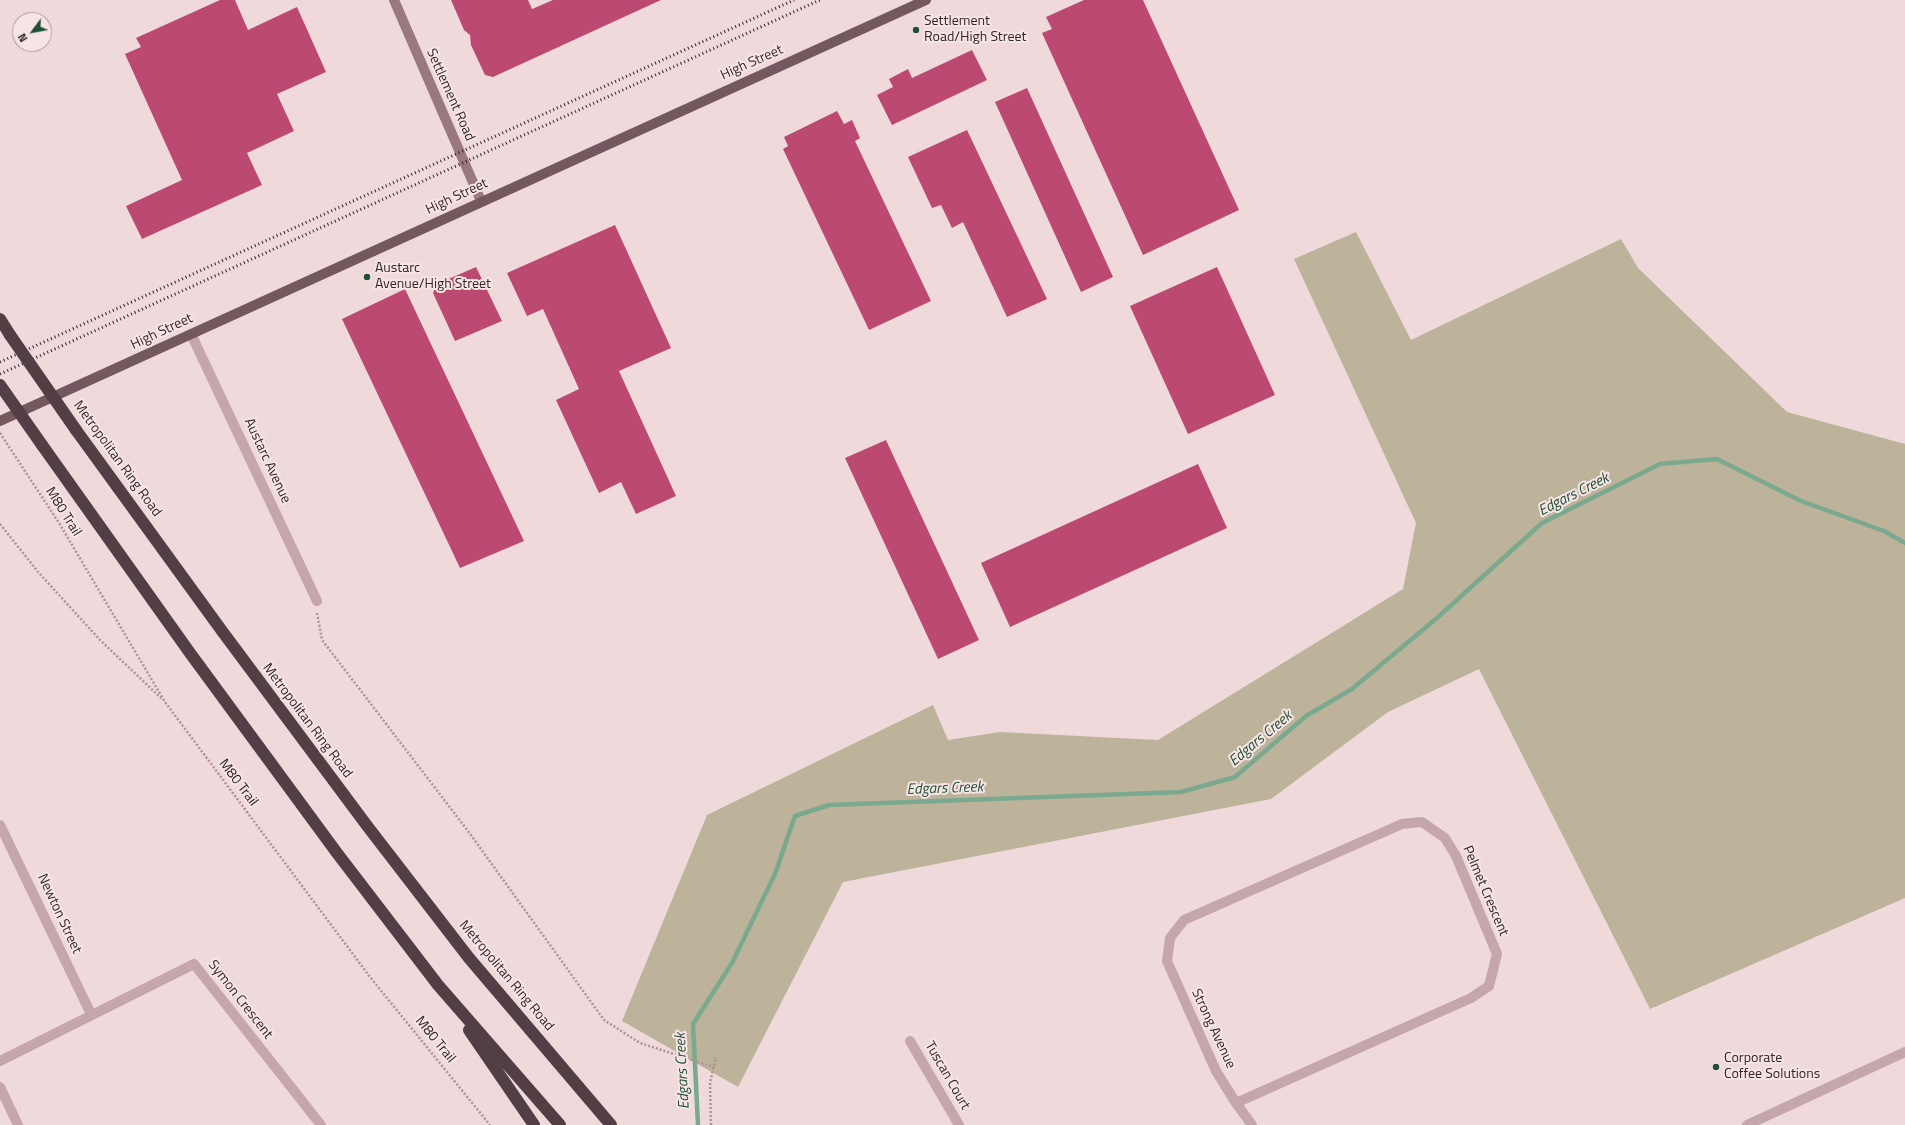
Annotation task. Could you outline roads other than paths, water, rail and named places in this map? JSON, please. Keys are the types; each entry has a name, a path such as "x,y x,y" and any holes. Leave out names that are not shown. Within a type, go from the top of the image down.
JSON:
{"highway":[{"name":"Metropolitan Ring Road","path":"0,319 76,430 230,643 368,827 469,958 611,1125"},
{"path":"0,385 286,785 438,984 534,1125"},
{"path":"438,984 560,1125"}],"main road":[{"name":"Settlement Road","path":"394,0 481,201"},
{"name":"High Street","path":"0,421 926,0"}],"street":[{"name":"Austarc Avenue","path":"191,334 317,601"},
{"name":"Pelmet Crescent","path":"1170,938 1184,920 1402,824 1422,822 1446,838 1456,856 1497,954 1489,986 1471,998 1236,1104"},
{"name":"Newton Street","path":"0,825 91,1014"},
{"name":"Strong Avenue","path":"1170,938 1167,961 1216,1071 1236,1104 1252,1125"},
{"name":"Symon Crescent","path":"91,1014 194,964 321,1125"},
{"path":"0,1061 91,1014"},
{"name":"Tuscan Court","path":"910,1041 959,1125"},
{"path":"1747,1125 1905,1052"},
{"path":"0,1086 18,1125"}],"waterway":[{"name":"Edgars Creek","path":"698,1125 693,1024 732,963 775,874 795,816 829,805 1181,792 1235,777 1306,716 1352,689 1437,618 1542,523 1660,464 1717,459 1801,501 1884,531 1905,543"}],"railway":[{"path":"0,362 794,0"},
{"path":"0,374 820,0"}],"place":[{"name":"Settlement Road/High Street","path":"916,30"},
{"name":"Austarc Avenue/High Street","path":"367,277"},
{"name":"Corporate Coffee Solutions","path":"1716,1067"}]}
